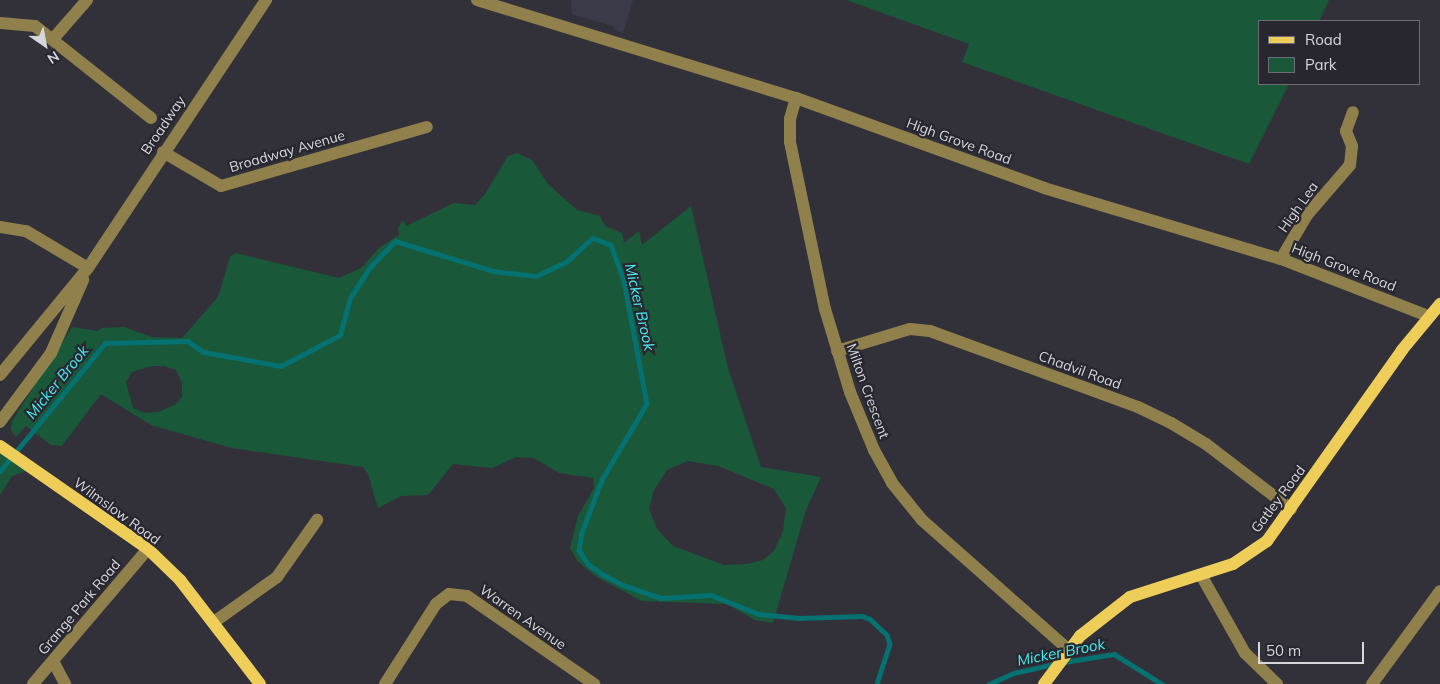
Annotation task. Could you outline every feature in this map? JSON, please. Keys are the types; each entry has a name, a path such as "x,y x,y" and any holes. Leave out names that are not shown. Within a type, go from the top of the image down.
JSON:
{"main road":[{"name":"Gatley Road","path":"1044,684 1066,651 1095,622 1130,597 1201,575 1250,555 1266,541 1291,509 1428,316 1440,304"},
{"name":"Wilmslow Road","path":"0,446 148,549 180,580 260,684"}],"street":[{"path":"53,39 88,0"},
{"name":"Broadway","path":"0,375 88,268 163,152 266,0"},
{"name":"High Grove Road","path":"478,0 796,98 1044,188 1281,259 1428,316"},
{"path":"0,23 35,26 151,118"},
{"name":"Milton Crescent","path":"796,98 790,119 790,142 837,351 861,422 898,492 922,520 1066,651"},
{"name":"High Lea","path":"1281,259 1307,215 1350,165 1352,146 1346,131 1352,112"},
{"name":"Broadway Avenue","path":"163,152 221,186 427,127"},
{"path":"0,227 26,231 88,268"},
{"name":"Broadway","path":"0,422 51,353 88,268"},
{"name":"Chadvil Road","path":"837,351 910,329 930,331 1138,407 1195,436 1237,470 1291,509"},
{"path":"214,622 277,577 317,520"},
{"name":"Grange Park Road","path":"33,684 148,549"},
{"path":"1201,575 1245,653 1277,684"},
{"path":"1372,684 1440,591"},
{"name":"Warren Avenue","path":"385,684 436,604 449,594 467,596 594,684"},
{"path":"53,661 65,684"}],"shaded area":[{"path":"571,0 633,0 623,33 615,30 613,26 572,14"}],"green space":[{"path":"846,0 1329,0 1319,20 1258,20 1258,85 1288,85 1249,164 962,62 969,44"},
{"path":"517,153 532,160 548,184 577,210 600,216 605,226 622,233 624,243 639,231 642,245 691,206 728,368 761,467 821,477 806,510 773,623 755,620 727,604 642,601 597,577 577,561 570,548 578,516 594,488 593,478 559,473 534,458 516,457 492,468 453,464 428,495 401,496 378,508 368,474 363,467 232,448 151,425 101,394 62,446 51,445 26,426 16,437 11,430 12,421 72,327 98,331 102,328 124,327 152,337 182,338 218,297 230,257 235,253 339,278 361,268 379,248 399,235 398,228 403,220 406,226 454,203 475,205 485,194 508,156","holes":["151,366 164,366 176,370 182,383 182,397 176,404 158,412 145,413 133,408 126,382 132,372","688,461 718,466 774,489 786,508 783,531 774,551 763,560 747,564 724,565 673,546 657,529 649,509 654,490 667,470"]},
{"path":"0,446 33,469 12,476 0,495"}],"waterway":[{"name":"Micker Brook","path":"0,471 105,343 188,341 204,352 281,366 340,335 350,298 371,266 395,241 493,271 536,276 566,262 593,238 611,245 624,281 647,404 602,480 582,533 579,550 588,564 604,575 623,585 661,598 711,595 759,614 799,618 862,616 870,619 887,635 890,644 877,684"},
{"name":"Micker Brook","path":"1064,662 1114,654 1162,684"},
{"name":"Micker Brook","path":"989,684 1014,673 1054,664"}]}
